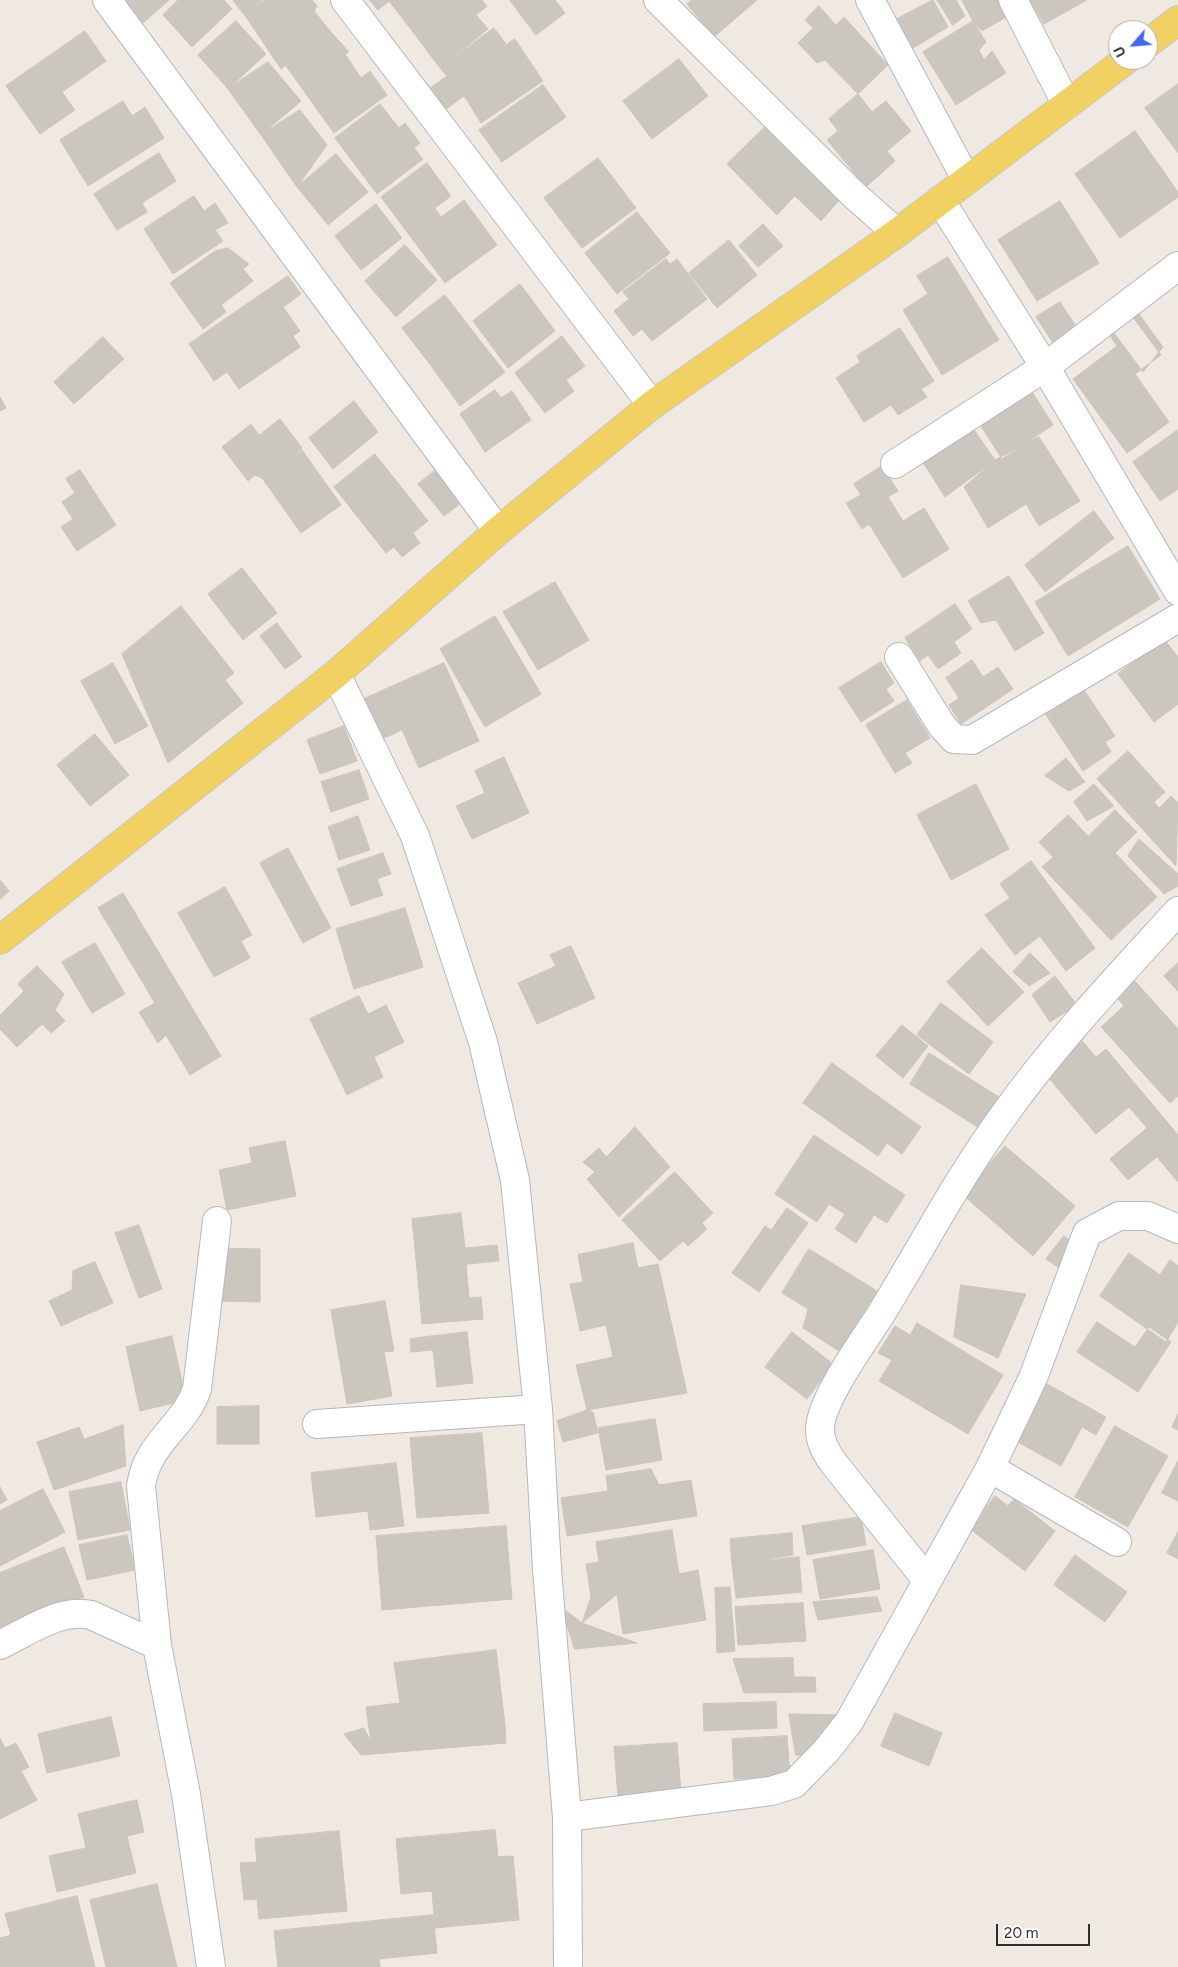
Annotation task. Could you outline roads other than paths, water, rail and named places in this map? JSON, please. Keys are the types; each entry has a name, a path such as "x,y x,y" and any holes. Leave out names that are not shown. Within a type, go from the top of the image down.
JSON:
{"main road":[{"path":"1158,35 1178,20"},
{"path":"0,940 336,674 498,531 652,405 897,233 966,179 1113,70"}],"street":[{"path":"108,0 498,531"},
{"path":"345,0 652,405"},
{"path":"658,0 853,194 897,233"},
{"path":"870,0 966,179"},
{"path":"1013,0 1067,106"},
{"path":"940,200 1045,367 1178,591"},
{"path":"895,464 1045,367 1178,266"},
{"path":"899,657 942,726 954,739 972,740 1178,618"},
{"path":"336,674 415,836 483,1042 515,1180 538,1408 547,1569 567,1816 568,1967"},
{"path":"926,1580 832,1462 823,1446 819,1429 823,1414 832,1393 893,1294 960,1179 1004,1114 1055,1047 1178,910"},
{"path":"567,1816 772,1791 794,1784 826,1751 849,1722 926,1580 990,1468 1033,1378 1087,1233 1119,1216 1148,1216 1178,1229"},
{"path":"211,1967 186,1794 157,1645 141,1486 143,1473 148,1461 168,1432 192,1403 196,1389 216,1221"},
{"path":"317,1424 538,1408"},
{"path":"990,1468 1117,1542"},
{"path":"0,1644 67,1613 80,1612 91,1615 157,1645"}]}
